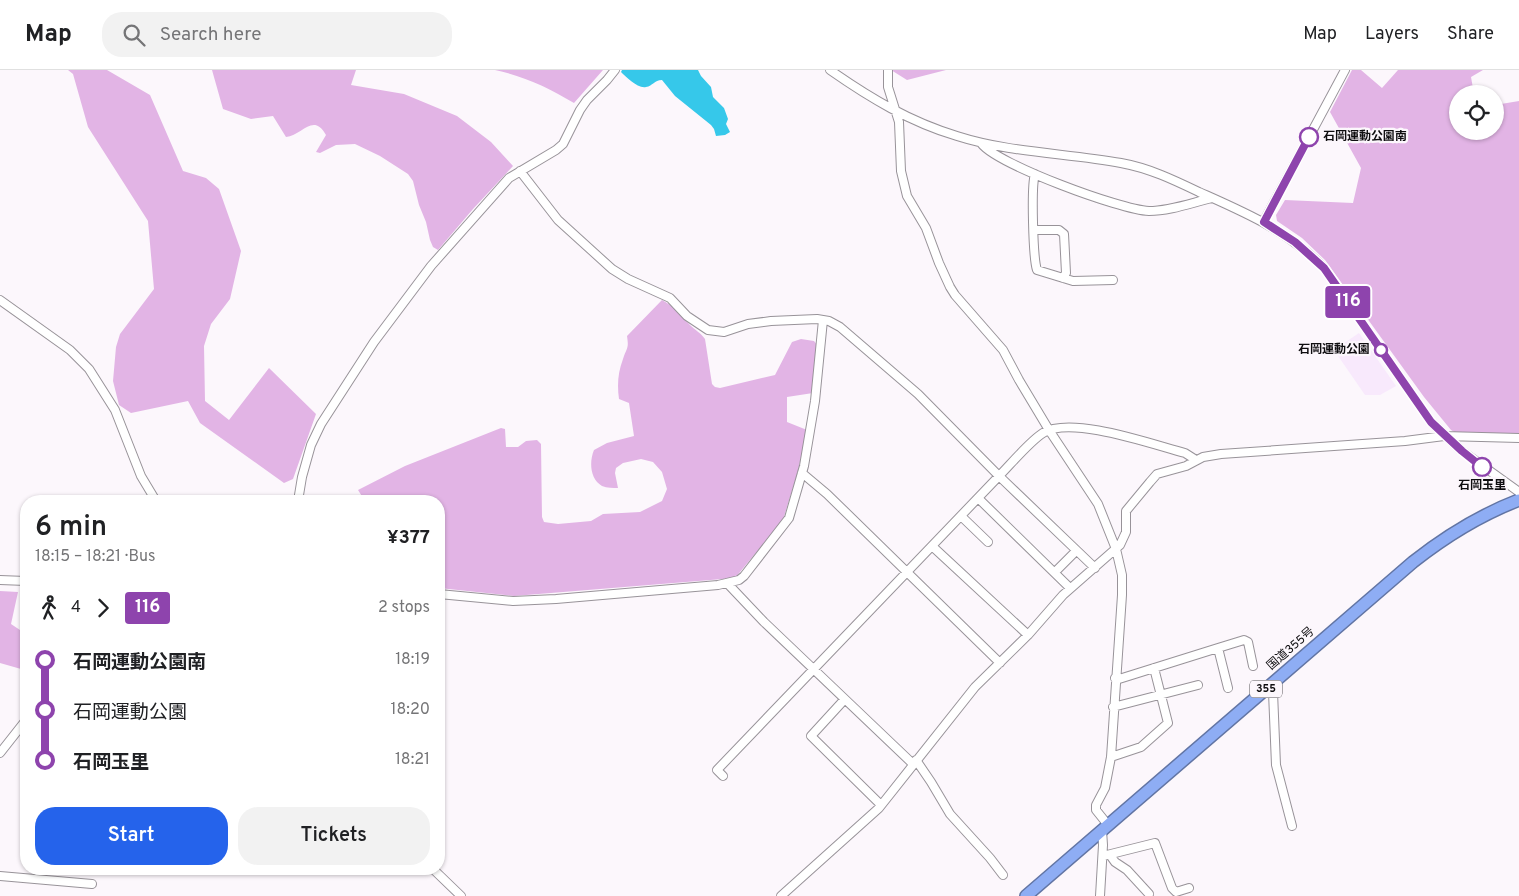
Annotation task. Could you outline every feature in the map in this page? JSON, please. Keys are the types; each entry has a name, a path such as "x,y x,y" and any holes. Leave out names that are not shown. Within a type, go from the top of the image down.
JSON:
{"highway":[{"name":"国道355号","path":"1026,896 1390,581 1433,547 1476,519 1519,500"}],"street":[{"path":"299,495 305,463 314,438 374,342 431,266 509,178 563,144 587,100 608,80 615,70"},
{"path":"830,70 898,113 936,130 980,143 1127,164 1156,172 1264,222 1295,242 1324,268 1418,404 1444,436 1519,492"},
{"path":"888,70 888,87 898,113 903,183 913,208 930,236 942,271 955,295 1003,350 1018,380 1049,430 1094,496 1116,550 1122,575 1111,757 1106,788 1096,805 1096,810 1105,827 1103,835 1107,856 1100,896"},
{"path":"1264,222 1344,70"},
{"path":"980,143 990,152 1035,174 1088,195 1139,210 1162,210 1212,198"},
{"path":"520,171 558,220 612,270 670,298 688,316 708,330 724,332 748,324 771,320 817,319 835,324 844,330 918,394 999,476 1095,568"},
{"path":"1035,174 1033,180 1034,230 1037,270 1076,281 1113,280"},
{"path":"1034,230 1059,230 1064,234 1066,273 1064,278"},
{"path":"0,300 65,346 89,369 114,410 141,476 152,495"},
{"path":"445,595 513,601 556,599 727,583 739,580 787,522 802,473 815,402 823,320"},
{"path":"723,776 717,770 1040,434 1049,430 1069,428 1094,429 1185,453 1196,460"},
{"path":"781,896 860,827 882,805 967,697 1028,635 1070,588 1116,550 1124,538 1126,511 1157,474 1186,466 1203,457 1221,454 1405,441 1444,436 1519,438"},
{"path":"802,473 827,494 1000,663"},
{"path":"978,498 1070,588"},
{"path":"961,516 988,542"},
{"path":"932,546 1028,635"},
{"path":"1054,572 1076,551"},
{"path":"0,580 20,581"},
{"path":"727,583 844,700 914,762 931,782 950,814 1003,875"},
{"path":"1115,678 1119,679 1244,640 1248,642 1253,666"},
{"path":"1218,648 1228,688"},
{"path":"1111,757 1141,747 1168,724 1154,668"},
{"path":"1113,707 1198,685"},
{"path":"1269,687 1274,692 1276,765 1292,826"},
{"path":"844,700 811,736 882,805"},
{"path":"0,753 20,728"},
{"path":"1107,856 1155,843 1172,888 1176,892 1189,888"},
{"path":"1107,856 1127,870 1149,894"},
{"path":"439,875 461,896"},
{"path":"0,876 92,884"}],"shaded area":[{"path":"68,70 107,70 150,95 183,171 206,178 219,189 241,251 230,299 211,324 204,346 205,401 229,420 269,368 316,414 293,479 284,483 200,423 188,401 131,413 119,405 113,381 116,347 120,334 154,289 148,221 88,127 73,74"},
{"path":"212,70 356,70 351,85 404,94 457,116 491,142 513,166 438,250 433,247 430,240 413,181 408,174 380,156 355,144 336,145 320,153 316,152 326,135 317,125 312,125 292,136 286,137 273,116 251,119 223,109"},
{"path":"495,70 603,70 574,103 536,83"},
{"path":"891,70 946,70 907,80"},
{"name":"石岡運動公園","path":"1352,70 1361,70 1382,88 1398,70 1483,70 1471,77 1472,85 1449,85 1449,140 1504,140 1504,104 1519,101 1519,435 1456,433 1451,430 1424,397 1325,260 1302,238 1277,221 1276,215 1285,200 1353,203 1361,168 1330,112"},
{"path":"662,300 666,302 705,339 712,384 720,388 775,375 792,342 801,339 814,341 818,346 813,393 787,397 787,422 807,430 798,471 783,520 735,578 514,596 445,589 445,495 361,495 358,490 405,466 501,428 505,429 506,447 518,447 526,441 537,440 541,444 542,517 544,522 558,524 591,521 603,514 640,512 662,501 667,489 662,472 653,462 641,459 623,463 616,468 618,488 602,486 593,475 591,460 594,450 607,443 634,436 629,403 619,399 618,384 620,369 628,343 627,336"},
{"path":"1359,333 1396,386 1380,395 1365,395 1334,350"},
{"path":"0,591 18,592 11,624 20,630 20,669 0,663"}],"water":[{"path":"622,70 698,70 711,87 713,97 724,108 728,119 726,124 730,132 725,135 716,136 711,125 675,96 662,80 643,87 629,79 621,72"}],"bus line":[{"name":"116","path":"1309,137 1264,222 1295,242 1324,268 1431,422 1444,436 1482,467"}],"place":[{"name":"石岡運動公園南","path":"1309,137"},
{"name":"石岡運動公園","path":"1381,350"},
{"name":"石岡玉里","path":"1482,467"}]}
